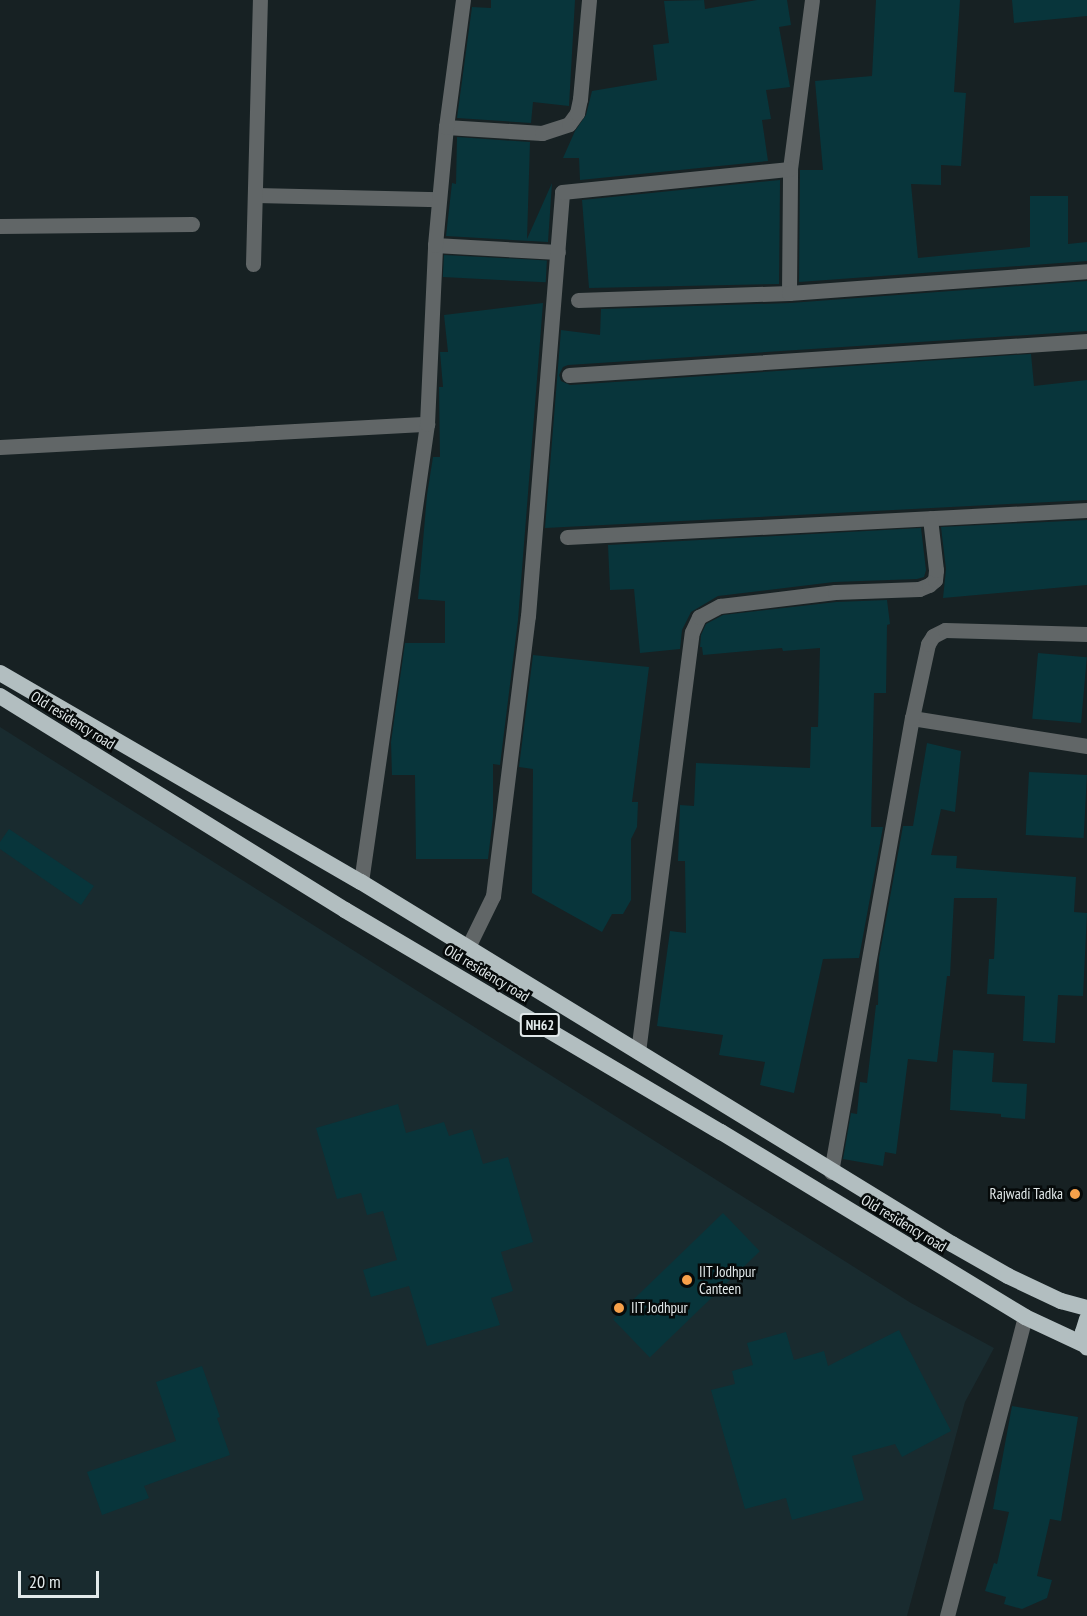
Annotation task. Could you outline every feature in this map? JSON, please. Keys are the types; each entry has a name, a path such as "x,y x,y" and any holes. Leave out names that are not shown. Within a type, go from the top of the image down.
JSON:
{"highway":[{"name":"Old residency road","path":"0,673 361,882 831,1172 1008,1276 1061,1300 1087,1308"},
{"name":"Old residency road","path":"0,696 345,910 711,1126 1025,1317 1086,1347"},
{"name":"NH62","path":"1086,1347 1083,1332 1087,1319"}],"street":[{"path":"253,264 260,0"},
{"path":"361,882 427,424 435,245 446,127 463,0"},
{"path":"446,127 542,133 569,124 577,113 580,99 589,0"},
{"path":"789,293 790,169 812,0"},
{"path":"468,947 492,896 528,616 561,192 790,169"},
{"path":"256,195 439,198"},
{"path":"0,226 192,224"},
{"path":"435,245 558,252"},
{"path":"578,300 789,293 1087,271"},
{"path":"568,375 1087,341"},
{"path":"0,447 427,424"},
{"path":"567,537 1087,510"},
{"path":"638,1052 692,632 699,617 720,606 835,592 919,589 929,585 935,580 936,570 930,518"},
{"path":"831,1172 912,718 928,644 933,636 945,630 1087,634"},
{"path":"912,718 1087,746"},
{"path":"946,1616 1025,1317"}],"shaded area":[{"path":"0,727 911,1303 994,1348 965,1402 907,1616 0,1616"}],"building":[{"path":"491,0 575,0 569,106 533,102 531,123 457,118 472,7 491,8"},
{"path":"704,0 705,9 757,0 787,0 791,25 779,27 790,87 766,90 771,119 762,120 768,161 580,180 579,158 563,158 575,131 586,115 592,91 657,80 653,45 669,43 664,1"},
{"path":"876,0 960,0 954,92 966,93 961,166 941,165 941,185 911,184 918,258 1030,247 1030,196 1068,196 1068,244 1087,242 1087,261 799,282 800,170 823,170 815,81 872,76"},
{"path":"1012,0 1087,0 1087,16 1014,23"},
{"path":"457,137 530,142 527,239 552,183 548,242 446,236 452,183 456,184"},
{"path":"780,180 779,284 589,288 582,200"},
{"path":"444,255 547,260 546,282 443,277"},
{"path":"1087,281 1087,331 568,365 563,367 559,375 561,381 570,385 1031,354 1034,386 1087,380 1087,500 545,528 561,330 600,335 601,309 790,303"},
{"path":"543,303 518,620 500,765 493,764 493,817 488,859 416,859 415,775 392,775 391,742 405,643 445,643 445,601 418,599 427,495 433,457 440,457 439,387 443,387 440,352 448,352 444,315"},
{"path":"1087,520 1087,585 943,598 946,569 941,527"},
{"path":"921,528 926,570 924,577 834,582 718,596 691,612 682,630 680,649 640,653 634,589 610,590 608,545"},
{"path":"887,600 890,624 887,625 886,693 874,693 871,827 883,827 859,958 823,959 794,1093 760,1085 765,1062 719,1055 723,1035 657,1026 670,931 686,933 685,861 678,861 680,805 694,806 696,763 810,768 811,727 818,727 820,648 783,651 782,648 703,655 702,647 700,647 701,635 706,624 723,615 836,602"},
{"path":"1038,653 1087,657 1081,723 1032,719"},
{"path":"533,655 649,667 632,802 638,802 637,827 631,839 631,900 623,914 612,914 602,932 532,893 533,769 519,767"},
{"path":"927,743 961,751 955,812 941,809 931,855 957,856 956,868 1076,877 1074,912 1087,913 1083,996 1058,995 1055,1043 1023,1041 1025,996 987,994 989,959 994,959 997,898 954,898 950,976 947,976 937,1062 908,1059 896,1154 885,1152 883,1166 843,1159 851,1113 857,1114 860,1082 867,1083 876,1005 878,1005 879,958 903,826 913,826"},
{"path":"1029,772 1087,775 1084,838 1026,835"},
{"path":"9,829 94,886 81,905 0,849 0,842"},
{"path":"953,1050 994,1053 992,1082 1027,1084 1025,1119 1001,1117 1001,1114 950,1110"},
{"path":"398,1104 406,1133 444,1122 449,1136 472,1129 483,1164 508,1157 533,1242 501,1252 513,1291 491,1298 500,1325 427,1346 409,1286 371,1297 363,1270 397,1260 383,1211 367,1215 361,1193 337,1199 316,1128"},
{"path":"723,1213 760,1251 650,1357 613,1319"},
{"path":"899,1330 951,1431 902,1457 895,1444 852,1456 864,1500 792,1520 786,1498 745,1509 711,1390 735,1384 732,1371 753,1365 747,1343 786,1332 794,1360 824,1351 828,1366"},
{"path":"202,1366 220,1417 217,1418 230,1455 144,1486 149,1498 102,1515 87,1472 176,1441 156,1382"},
{"path":"1012,1406 1078,1417 1061,1521 1050,1519 1037,1576 1052,1580 1047,1598 1022,1609 1004,1604 1006,1597 985,1591 994,1563 997,1564 1009,1512 993,1509"}],"place":[{"name":"Rajwadi Tadka","path":"1075,1194"},
{"name":"IIT Jodhpur Canteen","path":"687,1280"},
{"name":"IIT Jodhpur","path":"619,1308"}]}
